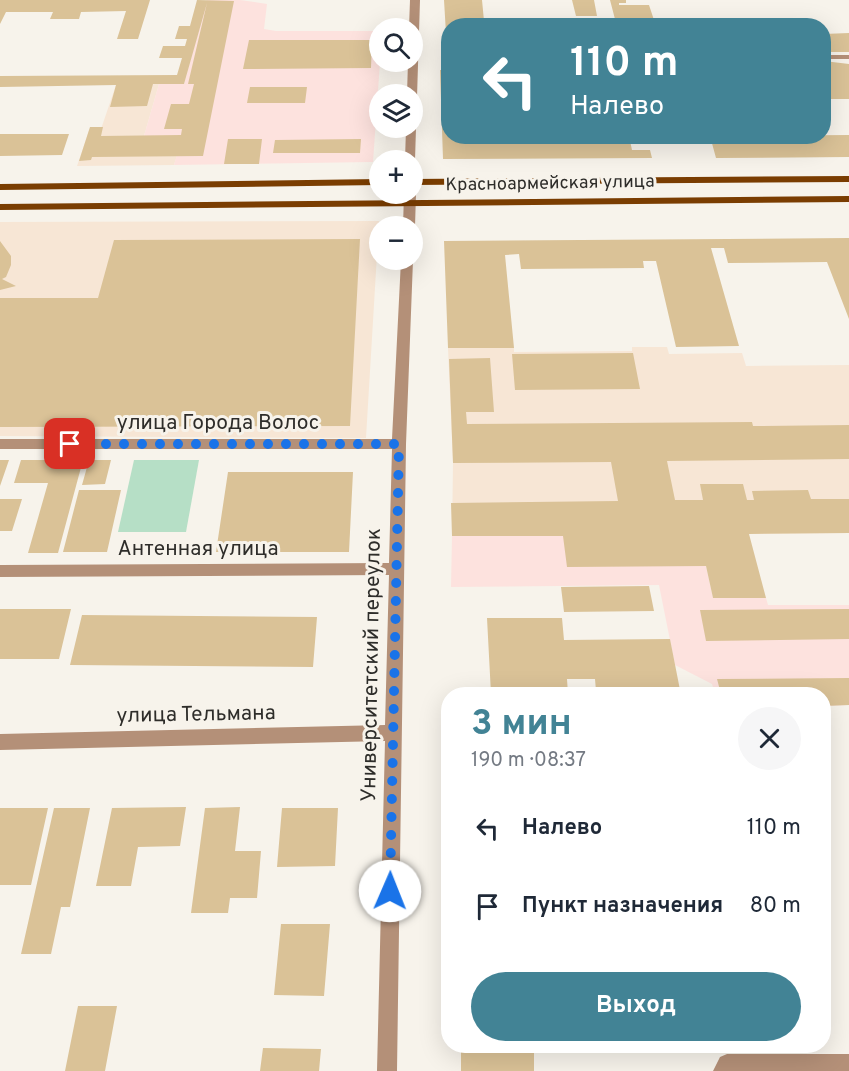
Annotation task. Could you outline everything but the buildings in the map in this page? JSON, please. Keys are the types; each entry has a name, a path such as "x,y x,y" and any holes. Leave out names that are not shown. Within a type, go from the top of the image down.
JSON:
{"main road":[{"name":"Красноармейская улица","path":"423,182 849,179"},
{"path":"0,187 369,182"},
{"name":"Красноармейская улица","path":"423,199 849,199"},
{"name":"Красноармейская улица","path":"0,207 369,200"}],"street":[{"path":"412,84 415,0"},
{"name":"Университетский переулок","path":"387,1071 399,444 407,270"},
{"name":"улица Города Волос","path":"0,444 399,444"},
{"name":"Антенная улица","path":"0,571 396,569"},
{"name":"улица Тельмана","path":"0,742 392,733"},
{"path":"723,1071 727,1064 849,1064"}],"lane":[{"path":"831,57 849,57"}],"shaded area":[{"path":"207,0 240,0 267,4 264,29 369,31 369,72 379,72 378,84 369,84 369,138 375,138 374,150 369,150 369,162 174,165 182,137 144,136 159,84 184,84"},
{"path":"159,84 144,136 183,137 174,165 77,166 89,130 101,129 116,85"},
{"path":"369,221 369,270 376,270 366,438 0,436 0,222"},
{"path":"632,347 667,347 669,354 742,353 746,366 849,365 849,533 452,536 453,463 448,348 514,348 514,352 632,351"},
{"path":"699,534 713,598 766,598 768,605 849,605 849,705 831,706 831,687 713,687 712,684 675,665 659,585 451,587 452,536"}],"green space":[{"path":"134,460 199,460 186,532 118,532"}],"route":[{"path":"70,444 399,444 390,891"}]}
